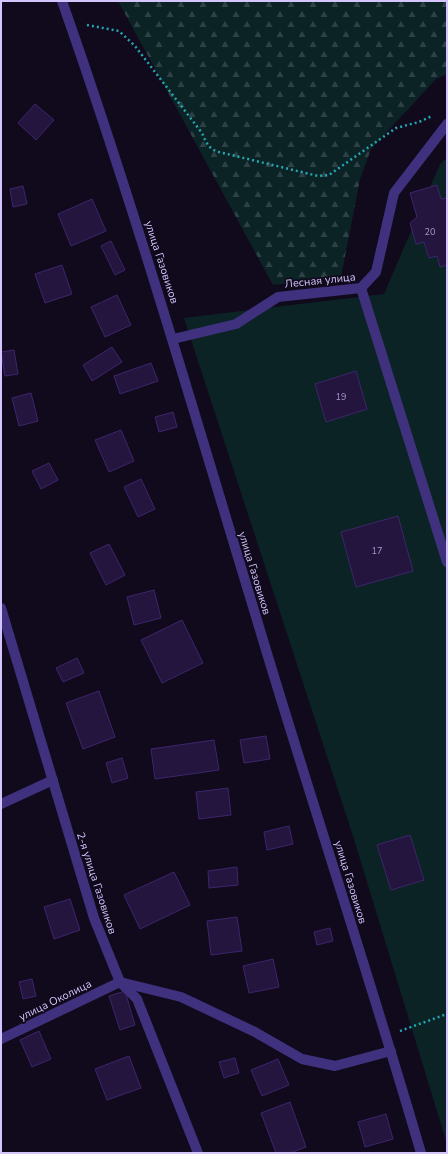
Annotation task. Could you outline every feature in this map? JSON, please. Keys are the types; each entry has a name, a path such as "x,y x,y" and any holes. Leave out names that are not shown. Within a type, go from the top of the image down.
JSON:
{"street":[{"name":"улица Газовиков","path":"62,1 109,134 173,339 258,623 387,1036 421,1153"},
{"name":"Лесная улица","path":"173,339 236,324 278,297 361,288 376,272 394,193 447,124"},
{"path":"361,288 447,562"},
{"name":"2-я улица Газовиков","path":"1,608 94,918 120,982 137,999 198,1153"},
{"path":"1,804 53,780"},
{"path":"120,982 181,997 255,1032 302,1059 335,1066 391,1051"},
{"name":"улица Околица","path":"1,1039 120,982"}],"path":[{"path":"69,22 119,31 123,34 135,46 202,133 207,145 212,150 219,152 318,176 329,175 396,128 419,122 433,116"},
{"path":"387,1036 447,1014"}],"green space":[{"path":"118,1 447,1 447,74 436,79 371,149 360,179 341,277 273,285"},
{"path":"447,158 447,1144 353,836 184,318 384,294 440,164"}],"building":[{"path":"35,104 54,120 36,140 18,123"},
{"path":"437,185 441,199 447,198 447,265 440,267 437,256 429,258 424,242 416,244 410,223 417,217 410,193"},
{"path":"23,186 27,204 13,207 10,189"},
{"path":"92,199 106,231 71,246 58,214"},
{"path":"111,241 125,270 115,275 101,246"},
{"path":"62,265 72,294 45,303 35,274"},
{"path":"117,295 131,325 105,337 91,307"},
{"path":"112,347 122,362 92,381 83,365"},
{"path":"14,350 18,374 5,376 1,352"},
{"path":"151,363 158,381 120,394 114,376"},
{"path":"356,371 367,409 326,422 315,384"},
{"path":"31,393 38,421 19,426 12,398"},
{"path":"173,412 177,427 159,432 155,417"},
{"path":"121,430 134,461 109,472 95,440"},
{"path":"49,463 58,480 41,489 32,471"},
{"path":"141,479 155,509 138,517 124,487"},
{"path":"398,516 413,571 356,587 341,532"},
{"path":"109,544 125,575 106,585 90,553"},
{"path":"154,590 161,618 134,625 127,597"},
{"path":"182,620 203,663 162,683 141,640"},
{"path":"77,658 84,673 63,682 56,668"},
{"path":"99,691 115,737 83,749 66,703"},
{"path":"266,736 270,759 244,763 240,740"},
{"path":"214,740 219,770 155,779 151,749"},
{"path":"122,758 128,778 112,783 106,763"},
{"path":"228,788 231,815 199,819 196,792"},
{"path":"289,826 293,844 267,850 264,832"},
{"path":"410,835 424,880 391,890 377,845"},
{"path":"237,867 238,885 209,888 208,871"},
{"path":"174,872 190,905 140,929 124,895"},
{"path":"70,899 80,930 54,939 44,907"},
{"path":"237,917 242,951 211,955 207,921"},
{"path":"330,928 333,941 317,945 314,932"},
{"path":"273,959 279,987 249,993 243,966"},
{"path":"32,979 36,996 23,999 19,982"},
{"path":"125,991 135,1025 120,1030 109,996"},
{"path":"39,1031 51,1059 32,1067 20,1040"},
{"path":"129,1056 141,1088 107,1100 95,1069"},
{"path":"235,1058 239,1073 224,1078 219,1062"},
{"path":"278,1059 289,1085 262,1096 251,1070"},
{"path":"290,1102 306,1147 290,1153 276,1153 261,1113"},
{"path":"386,1114 393,1139 365,1147 358,1122"}]}
